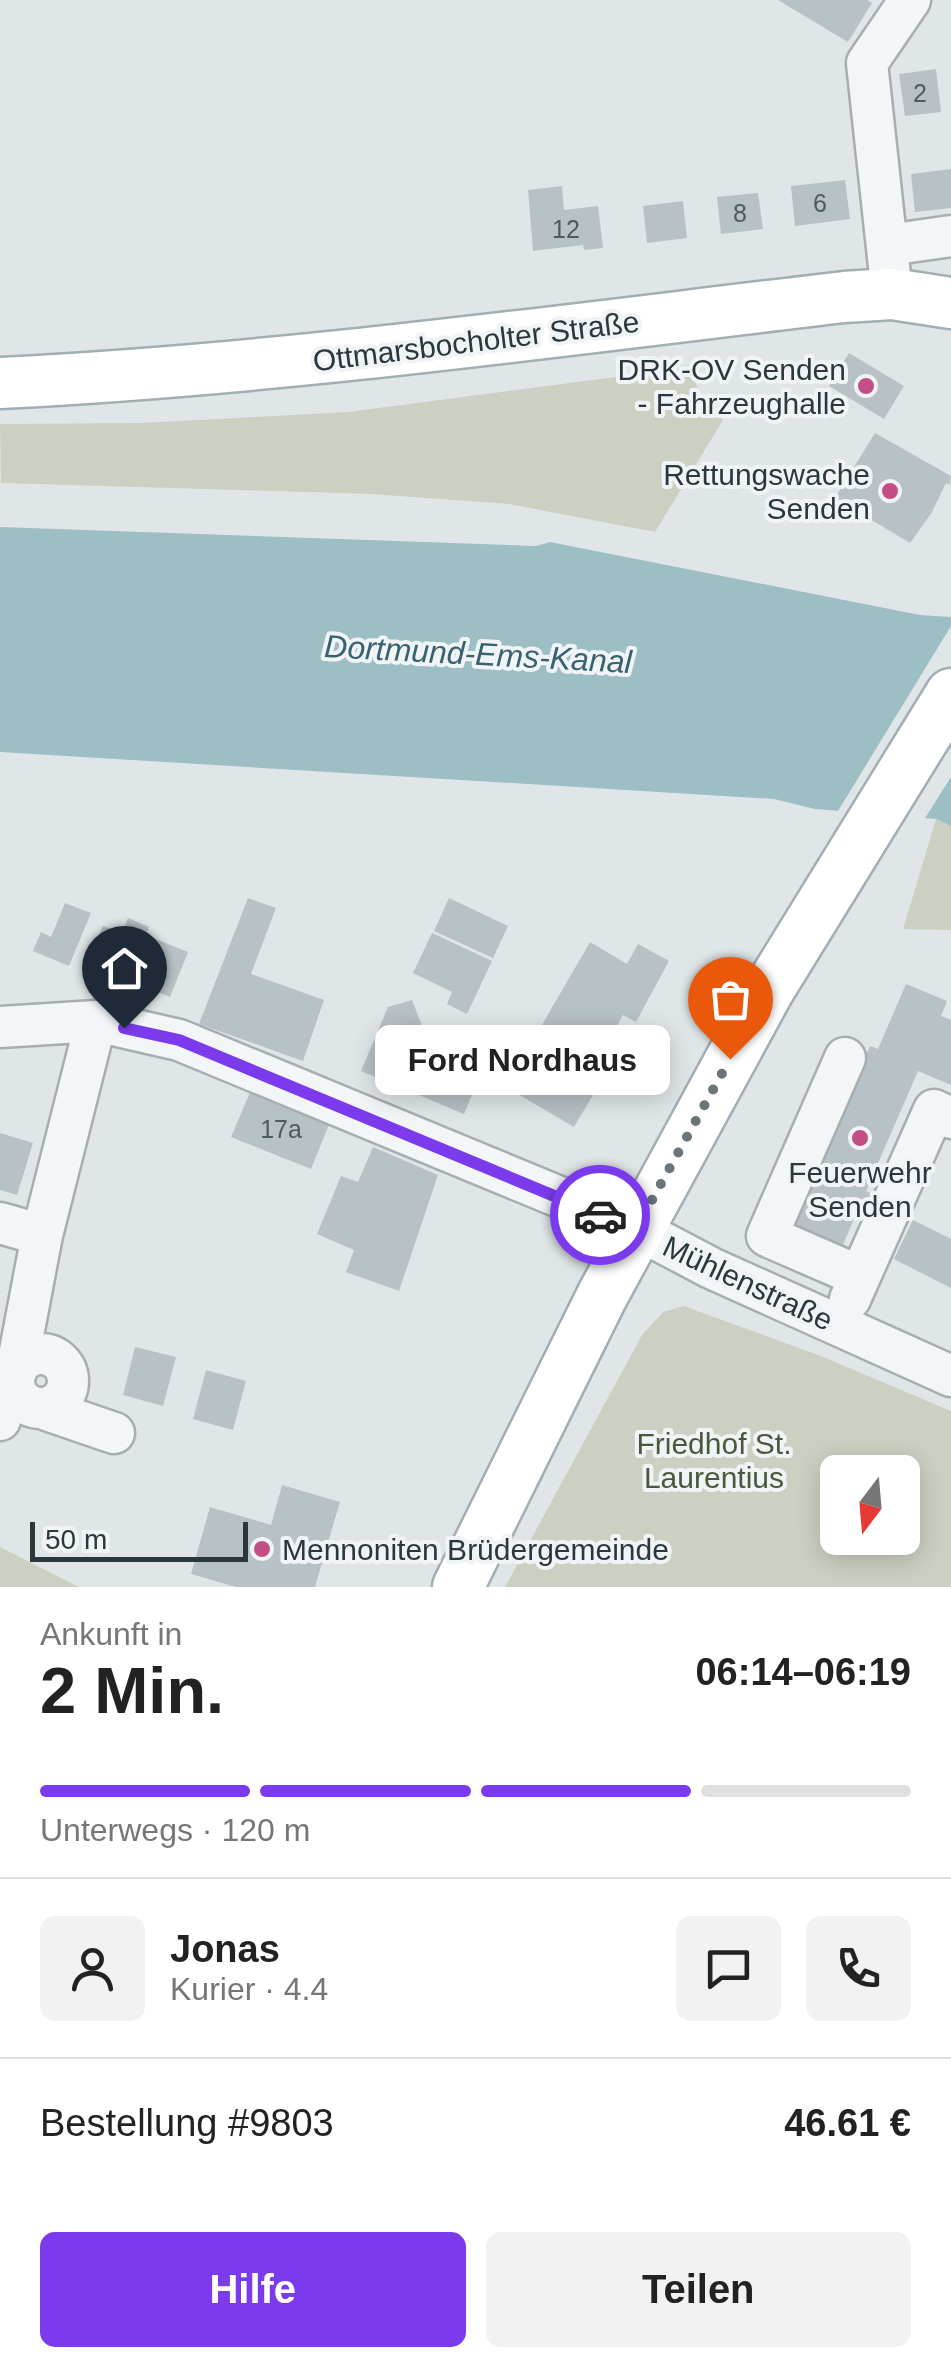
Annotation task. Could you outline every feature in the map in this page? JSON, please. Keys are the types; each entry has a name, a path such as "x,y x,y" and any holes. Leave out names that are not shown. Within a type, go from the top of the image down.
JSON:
{"main road":[{"name":"Ottmarsbocholter Straße","path":"0,383 145,376 287,363 844,297 892,294 951,303"},
{"path":"458,1587 636,1229 768,991 951,694"}],"street":[{"path":"892,294 866,63 910,0"},
{"path":"888,244 951,236"},
{"path":"0,1420 8,1370 96,1021"},
{"name":"Mühlenstraße","path":"0,1027 96,1021 179,1040 636,1229 711,1268 951,1376"},
{"path":"845,1058 767,1236 859,1276"},
{"path":"838,1326 934,1110 951,1118"},
{"path":"0,1222 42,1236"},
{"path":"8,1370 22,1401 114,1432"}],"green space":[{"path":"692,367 699,396 723,420 655,532 509,504 371,494 1,483 0,424 142,423 348,412"},
{"path":"936,819 951,826 951,930 903,929"},
{"name":"Friedhof St. Laurentius","path":"684,1306 821,1356 951,1411 951,1587 505,1587 642,1335 663,1312"},
{"path":"0,1547 79,1587 0,1587"}],"water":[{"name":"Dortmund-Ems-Kanal","path":"0,527 536,546 550,542 920,615 951,617 951,826 936,819 815,809 774,799 0,752"}],"pier":[{"path":"951,626 951,777 922,823 835,816"}],"building":[{"path":"778,0 867,0 872,3 848,42"},
{"path":"936,69 941,112 905,116 899,74"},
{"path":"951,169 951,208 915,212 911,174"},
{"path":"845,180 850,219 795,226 791,186"},
{"path":"562,186 564,210 598,206 603,248 584,250 583,245 533,251 528,190"},
{"path":"758,193 763,229 721,234 717,197"},
{"path":"683,201 687,238 647,243 643,206"},
{"name":"DRK-OV Senden - Fahrzeughalle","path":"849,353 904,386 884,419 829,386"},
{"name":"Rettungswache Senden","path":"875,433 951,476 950,485 946,483 910,543 835,498"},
{"path":"248,898 276,908 251,974 324,1000 303,1061 199,1024"},
{"path":"449,898 508,926 493,958 434,931"},
{"path":"65,903 91,913 69,966 33,951 41,932 51,937"},
{"path":"128,918 149,927 146,935 188,952 170,997 125,978 124,983 87,965 103,926 122,933"},
{"path":"432,933 492,961 467,1014 447,1004 452,992 413,973"},
{"path":"590,942 627,964 638,944 669,961 636,1022 623,1015 614,1032 617,1033 593,1069 605,1075 574,1127 506,1087"},
{"name":"Feuerwehr Senden","path":"906,984 947,1001 941,1016 951,1020 951,1085 918,1071 866,1191 875,1195 865,1218 856,1214 837,1259 788,1238 870,1046 878,1049"},
{"path":"412,1000 422,1026 405,1037 441,1052 437,1061 479,1078 464,1114 361,1071 388,1007"},
{"path":"251,1090 330,1122 311,1169 231,1137"},
{"path":"0,1133 33,1143 17,1195 0,1190"},
{"path":"373,1147 438,1175 399,1291 346,1272 354,1250 317,1234 341,1176 358,1182"},
{"path":"913,1220 951,1239 951,1288 894,1259"},
{"path":"135,1347 176,1357 163,1406 123,1395"},
{"path":"206,1370 246,1381 233,1430 193,1419"},
{"name":"Mennoniten Brüdergemeinde","path":"282,1485 340,1502 315,1587 236,1587 191,1574 210,1507 271,1525"}],"way so far":[{"path":"600,1215 636,1229 730,1059"}],"place":[{"name":"DRK-OV Senden - Fahrzeughalle","path":"866,386"},
{"name":"Rettungswache Senden","path":"890,491"},
{"name":"Ford Nordhaus","path":"730,1059"},
{"name":"Feuerwehr Senden","path":"860,1138"},
{"name":"Mennoniten Brüdergemeinde","path":"262,1549"}],"route":[{"path":"124,1028 179,1040 600,1215"}]}
